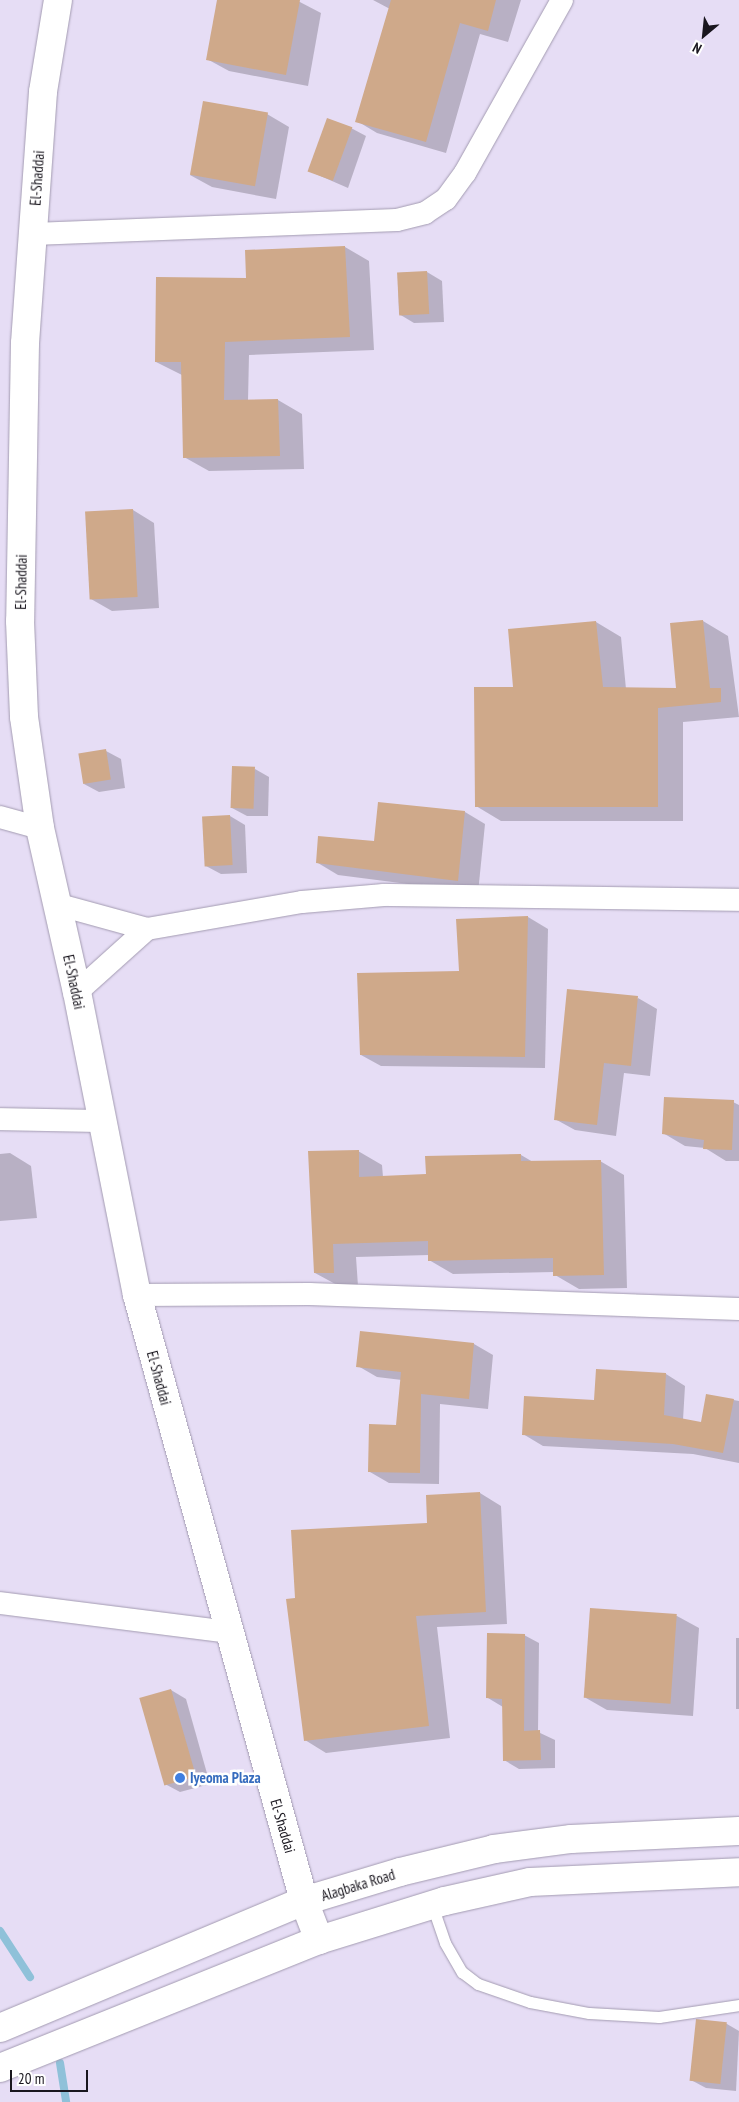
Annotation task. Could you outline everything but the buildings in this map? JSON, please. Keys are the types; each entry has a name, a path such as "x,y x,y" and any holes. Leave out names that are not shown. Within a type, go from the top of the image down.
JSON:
{"street":[{"name":"El-Shaddai","path":"58,0 43,92 25,343 20,621 24,717 40,828 77,992 137,1296 304,1902 318,1940"},
{"path":"33,234 397,220 425,213 446,199 465,173 562,0"},
{"path":"0,817 40,828"},
{"path":"56,904 147,929 302,902 384,895 739,900"},
{"path":"77,992 147,929"},
{"path":"0,1119 101,1121"},
{"path":"137,1296 309,1294 739,1309"},
{"path":"0,1603 229,1632"},
{"name":"Alagbaka Road","path":"0,2028 304,1902 400,1872 494,1849 571,1839 739,1831"},
{"path":"0,2068 318,1940 432,1905 530,1882 739,1872"}],"lane":[{"path":"432,1905 445,1943 462,1972 478,1984 530,2002 589,2013 659,2017 739,2005"}],"waterway":[{"path":"0,1931 30,1977"},
{"path":"60,2063 66,2102"}],"place":[{"name":"Iyeoma Plaza","path":"180,1778"}]}
